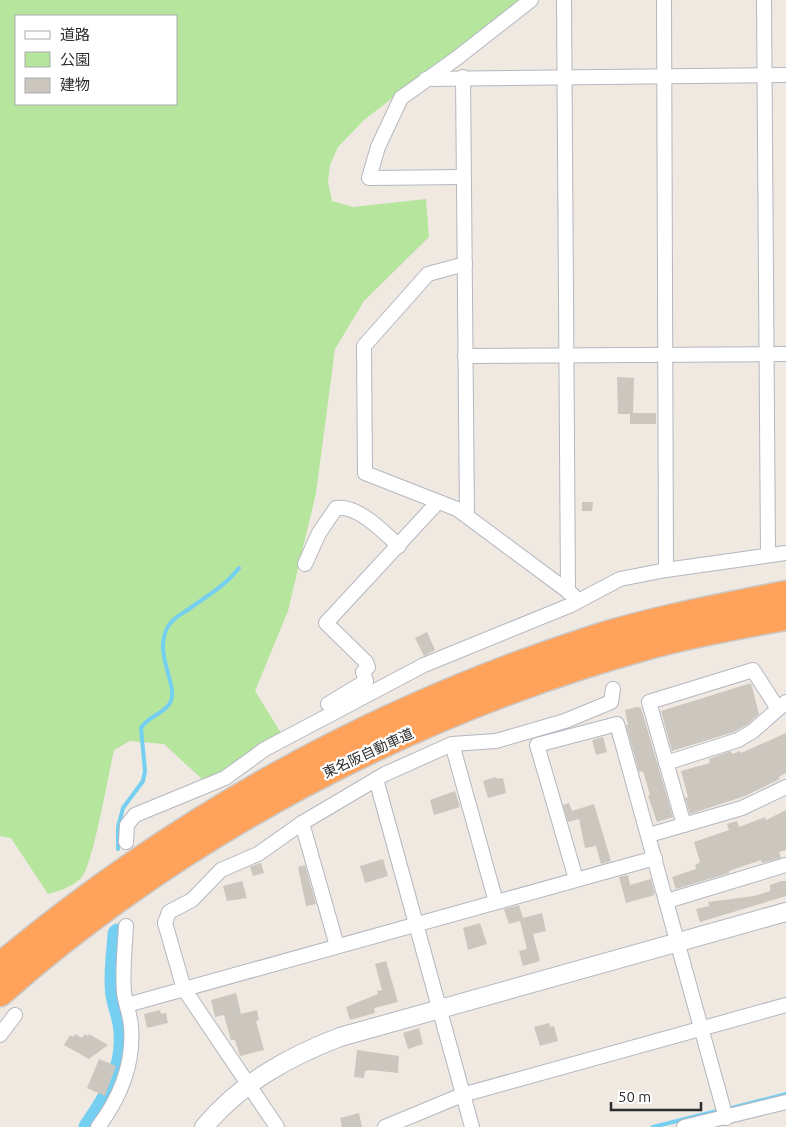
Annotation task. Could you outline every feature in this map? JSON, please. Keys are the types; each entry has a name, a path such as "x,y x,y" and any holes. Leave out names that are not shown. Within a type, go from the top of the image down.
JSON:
{"highway":[{"name":"東名阪自動車道","path":"0,966 116,875 206,815 320,750 444,693 593,639 676,617 786,594"},
{"name":"東名阪自動車道","path":"0,993 73,933 174,862 249,815 324,774 482,701 575,669 691,635 786,617"}],"street":[{"path":"464,177 369,178 378,147 401,98 457,58 531,0"},
{"path":"564,0 568,592"},
{"path":"664,0 666,570"},
{"path":"764,0 768,555"},
{"path":"426,79 786,75"},
{"path":"463,78 467,516"},
{"path":"465,264 428,274 364,346 365,473 438,502 467,516 568,592 581,599"},
{"path":"465,356 786,354"},
{"path":"319,718 324,706 366,681 363,672 368,667 366,662 326,623 438,502"},
{"path":"305,564 319,532 336,508 353,510 379,528 399,546"},
{"path":"126,842 127,825 135,815 225,778 265,749 288,738 319,718 424,665 581,599 620,579 666,570 786,553"},
{"path":"666,763 738,740 753,731 782,706 752,670 649,702 666,763 684,824"},
{"path":"277,1127 184,989 165,923 169,912 192,900 220,870 258,854 302,822 376,779 452,744 496,741 565,721 611,702 613,690"},
{"path":"576,879 537,745 617,724 721,1099 732,1118"},
{"path":"452,744 496,902"},
{"path":"376,779 472,1127"},
{"path":"649,835 750,805 786,787"},
{"path":"302,822 337,946"},
{"path":"127,1005 655,858"},
{"path":"667,901 786,865"},
{"path":"204,1127 247,1085 274,1068 323,1044 786,912"},
{"path":"98,1127 106,1116 123,1082 131,1053 131,1024 124,979 126,926"},
{"path":"385,1127 462,1095 786,1005"},
{"path":"0,1035 15,1016"},
{"path":"684,1127 732,1118 786,1102"}],"green space":[{"path":"0,0 519,0 364,120 338,147 330,165 328,182 332,201 353,207 426,199 429,237 364,301 335,349 316,493 288,611 255,691 286,741 204,781 164,744 130,741 114,750 96,837 86,869 79,880 71,886 57,891 48,894 11,838 0,836"}],"building":[{"path":"617,377 634,378 633,413 656,413 656,424 630,424 630,414 618,414"},
{"path":"582,502 593,502 592,511 582,511"},
{"path":"427,632 435,650 424,656 415,638"},
{"path":"751,683 759,714 748,724 734,732 672,751 661,711"},
{"path":"641,708 673,817 657,822 648,796 650,795 644,774 642,771 639,772 626,725 628,725 625,710"},
{"path":"786,733 786,773 779,777 780,779 745,796 690,814 685,798 688,797 681,771 710,763 709,759 731,751 732,754 740,751 741,753"},
{"path":"603,737 607,752 596,755 592,740"},
{"path":"496,777 497,779 503,778 506,793 488,798 483,781"},
{"path":"455,791 460,807 434,815 430,800"},
{"path":"569,803 572,811 594,804 611,861 601,864 596,846 585,848 579,819 568,822 563,805"},
{"path":"786,810 786,850 779,852 781,858 762,863 761,860 729,871 729,873 676,889 672,877 696,869 695,865 700,862 694,842 729,830 727,824 737,821 739,827 765,817 766,820"},
{"path":"383,859 388,876 365,883 360,866"},
{"path":"261,863 264,873 253,876 250,867"},
{"path":"305,865 316,904 306,906 298,867"},
{"path":"628,875 630,885 651,879 655,895 626,903 619,877"},
{"path":"242,881 247,898 227,901 223,886"},
{"path":"786,881 786,896 700,922 696,909 709,906 708,902 754,896 770,891 770,885"},
{"path":"519,905 523,918 542,913 546,931 533,934 540,961 523,966 519,951 527,949 520,921 509,924 504,909"},
{"path":"480,923 487,944 468,950 463,928"},
{"path":"386,961 398,1002 374,1008 375,1013 350,1020 346,1007 378,994 377,991 382,990 375,964"},
{"path":"236,993 241,1014 257,1010 259,1020 256,1021 264,1050 240,1056 235,1040 231,1040 224,1015 215,1017 211,1000"},
{"path":"160,1010 161,1014 166,1013 168,1023 147,1028 144,1014"},
{"path":"549,1023 550,1027 554,1026 558,1041 540,1046 534,1027"},
{"path":"419,1028 423,1044 408,1049 403,1033"},
{"path":"75,1034 82,1038 85,1034 88,1036 89,1034 108,1045 89,1059 64,1045 70,1035 73,1037"},
{"path":"357,1050 399,1056 398,1073 370,1070 365,1071 364,1078 354,1077"},
{"path":"99,1059 116,1066 105,1096 87,1088"},
{"path":"359,1113 362,1127 342,1127 340,1118"}],"waterway":[{"path":"118,849 118,827 123,808 143,781 145,771 141,728 167,707 172,696 172,687 164,657 164,635 173,620 222,585 239,568"},
{"path":"89,1127 110,1094 123,1058 124,1027 115,988 118,934"},
{"path":"728,1109 786,1094"},
{"path":"653,1127 721,1110"}]}
